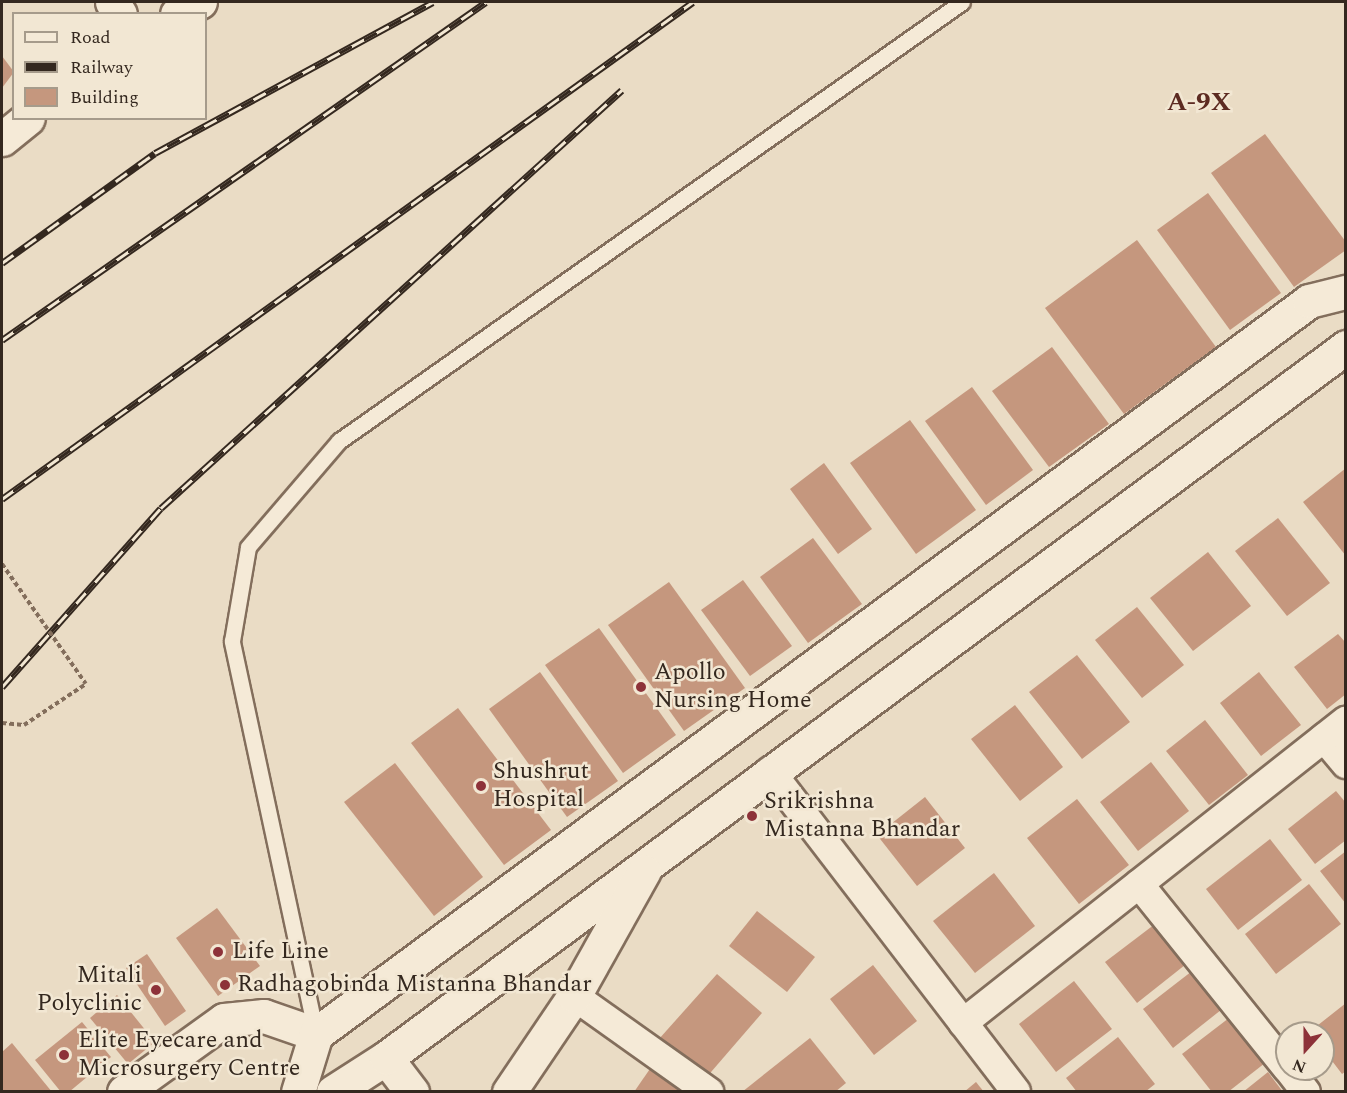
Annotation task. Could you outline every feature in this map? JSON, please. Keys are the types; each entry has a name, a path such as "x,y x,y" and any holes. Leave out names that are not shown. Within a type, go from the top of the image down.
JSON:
{"street":[{"path":"181,12 200,2"},
{"path":"2,139 26,120"},
{"path":"298,1092 316,1034 1309,301 1346,292"},
{"path":"333,1092 386,1058 651,859 1346,348"},
{"path":"963,1023 1335,729 1346,764"},
{"path":"770,771 1016,1092"},
{"path":"509,1092 574,996 651,859"},
{"path":"1139,884 1275,1054"},
{"path":"574,996 709,1092"},
{"path":"124,1092 224,1020 264,1016 316,1034"},
{"path":"386,1058 412,1092"}],"lane":[{"path":"316,1034 232,641 248,547 339,441 963,2"}],"path":[{"path":"2,564 86,684 24,725 2,723"}],"building":[{"path":"2,56 12,69 12,75 2,88"},
{"path":"1265,134 1346,242 1346,250 1294,287 1211,173"},
{"path":"1208,193 1281,293 1230,330 1157,230"},
{"path":"1137,240 1216,347 1124,414 1045,308"},
{"path":"1052,347 1109,424 1049,467 992,391"},
{"path":"972,387 1033,470 986,505 925,421"},
{"path":"910,420 976,510 916,554 850,463"},
{"path":"824,463 872,529 838,554 790,489"},
{"path":"1346,468 1346,556 1303,502"},
{"path":"1278,518 1330,583 1287,616 1235,551"},
{"path":"813,538 862,604 808,643 760,577"},
{"path":"1208,552 1251,606 1193,651 1150,598"},
{"path":"743,580 792,646 750,676 701,610"},
{"path":"669,582 745,688 684,731 608,625"},
{"path":"1137,607 1184,665 1142,698 1095,640"},
{"path":"599,628 676,735 623,773 545,665"},
{"path":"1338,634 1346,643 1346,694 1327,709 1294,667"},
{"path":"1077,655 1130,722 1082,759 1029,692"},
{"path":"540,672 618,781 567,817 489,709"},
{"path":"1259,672 1301,725 1261,756 1220,703"},
{"path":"1015,705 1063,767 1020,801 971,739"},
{"name":"Shushrut Hospital","path":"458,708 551,830 504,865 411,743"},
{"path":"1205,720 1248,775 1209,805 1166,751"},
{"path":"1151,762 1189,811 1138,851 1100,802"},
{"path":"395,763 483,877 434,916 344,802"},
{"path":"1336,791 1346,803 1346,840 1315,864 1288,829"},
{"path":"925,797 965,848 917,886 877,835"},
{"path":"1077,799 1129,865 1079,904 1027,838"},
{"path":"1270,839 1302,880 1238,930 1206,889"},
{"path":"1346,851 1346,904 1320,871"},
{"path":"994,873 1035,926 975,973 933,921"},
{"path":"1309,884 1341,924 1276,974 1245,934"},
{"name":"Life Line","path":"217,908 260,966 218,996 176,938"},
{"path":"757,911 815,957 787,992 729,946"},
{"path":"1159,921 1190,961 1137,1003 1105,962"},
{"name":"Mitali Polyclinic","path":"147,954 186,1011 165,1026 126,968"},
{"path":"873,965 917,1021 874,1055 830,999"},
{"path":"1196,968 1226,1006 1173,1048 1143,1009"},
{"path":"717,974 762,1013 705,1079 659,1039"},
{"path":"1074,981 1112,1029 1056,1072 1019,1024"},
{"path":"117,995 155,1042 128,1064 90,1018"},
{"path":"1346,1003 1346,1071 1342,1074 1335,1065 1335,1021 1323,1021"},
{"path":"1229,1018 1265,1063 1228,1092 1212,1092 1182,1054"},
{"path":"82,1022 111,1057 69,1092 61,1092 35,1060"},
{"path":"1118,1037 1155,1084 1145,1092 1077,1092 1066,1078"},
{"path":"810,1038 846,1083 835,1092 742,1092"},
{"path":"12,1043 52,1092 2,1092 2,1052"},
{"path":"654,1063 693,1092 634,1092"},
{"path":"1268,1072 1283,1092 1243,1092"},
{"path":"976,1082 984,1092 964,1092"}],"railway":[{"path":"2,263 155,153 433,2"},
{"path":"2,340 486,2"},
{"path":"2,499 693,2"},
{"path":"2,687 161,508 622,90"}],"place":[{"name":"Apollo Nursing Home","path":"641,687"},
{"name":"Shushrut Hospital","path":"481,786"},
{"name":"Srikrishna Mistanna Bhandar","path":"752,816"},
{"name":"Life Line","path":"218,952"},
{"name":"Radhagobinda Mistanna Bhandar","path":"225,985"},
{"name":"Mitali Polyclinic","path":"156,990"},
{"name":"Elite Eyecare and Microsurgery Centre","path":"64,1055"}],"district":[{"name":"A-9X","path":"1199,103"}]}
